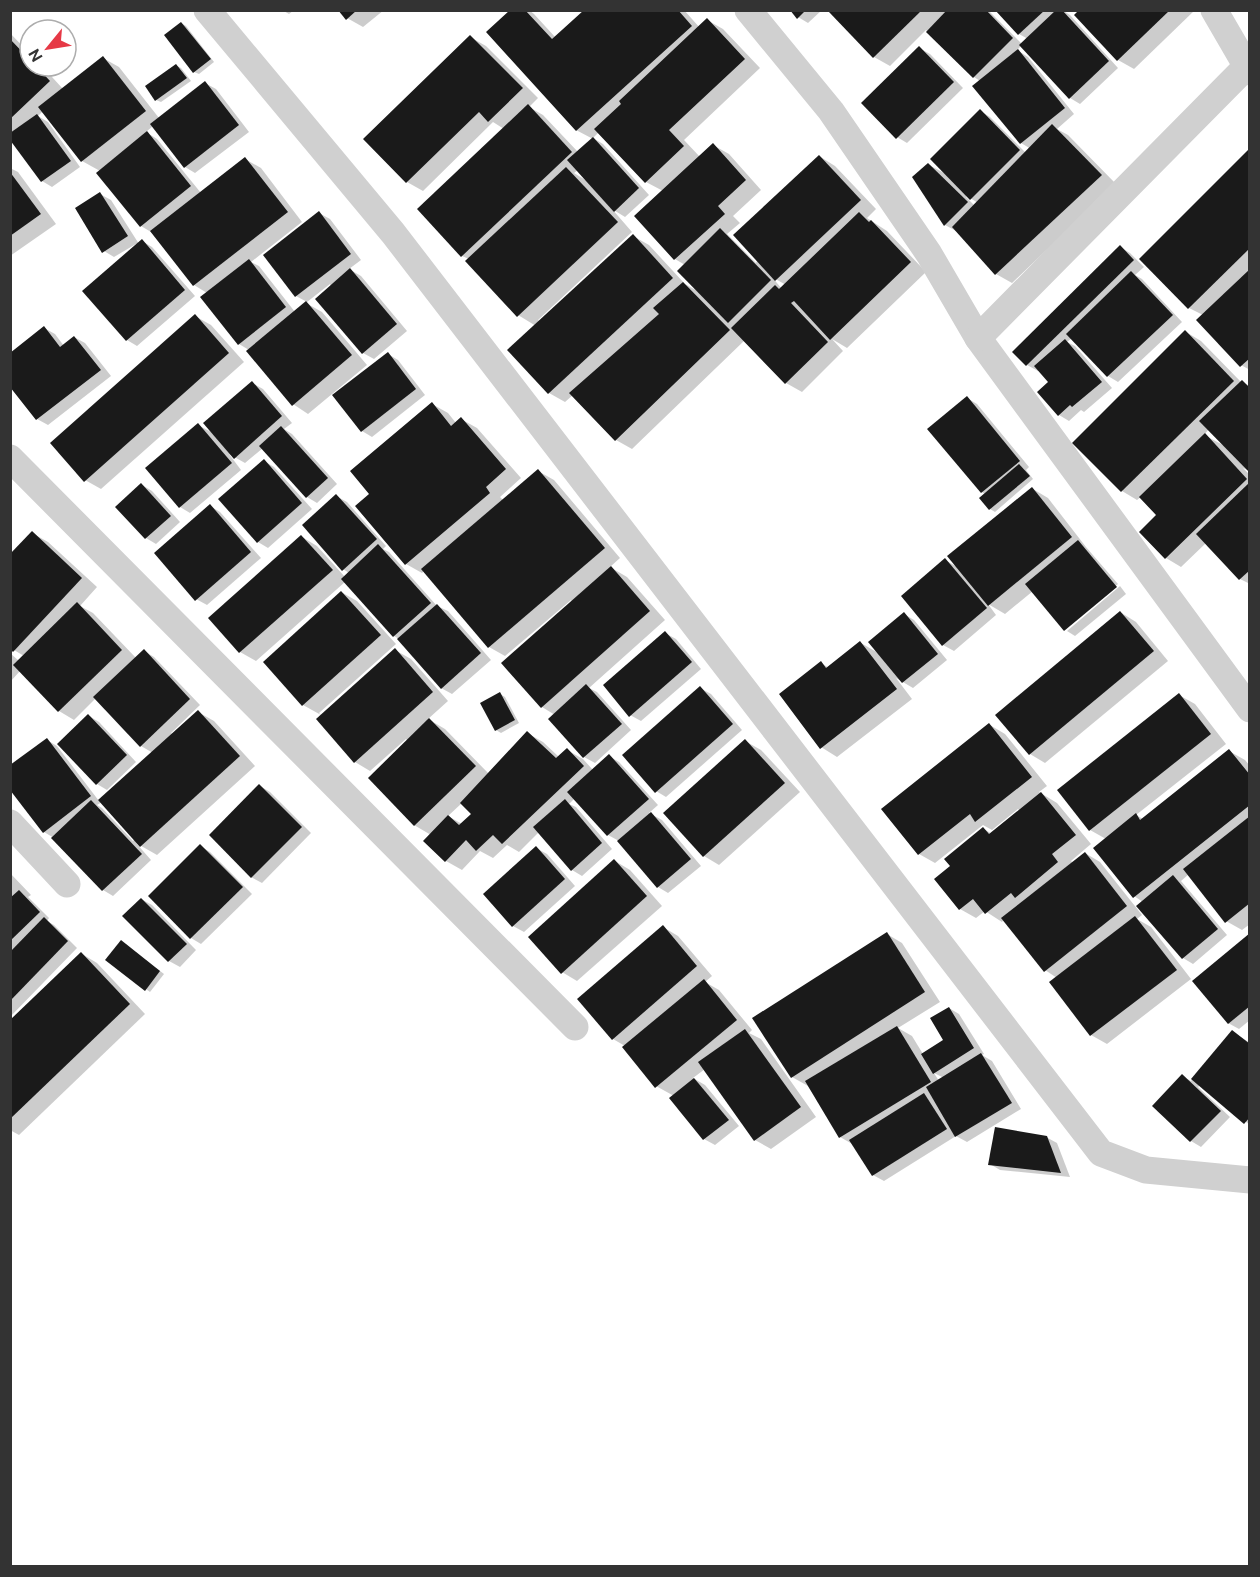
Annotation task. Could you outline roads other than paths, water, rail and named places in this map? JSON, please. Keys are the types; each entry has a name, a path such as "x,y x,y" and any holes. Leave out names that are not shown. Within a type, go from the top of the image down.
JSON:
{"street":[{"path":"207,10 393,233 1101,1153 1146,1170 1250,1180"},
{"path":"748,10 831,111 929,254 978,338 1250,709"},
{"path":"978,338 1248,67 1214,10"},
{"path":"10,458 575,1027"},
{"path":"10,823 67,884"}]}
